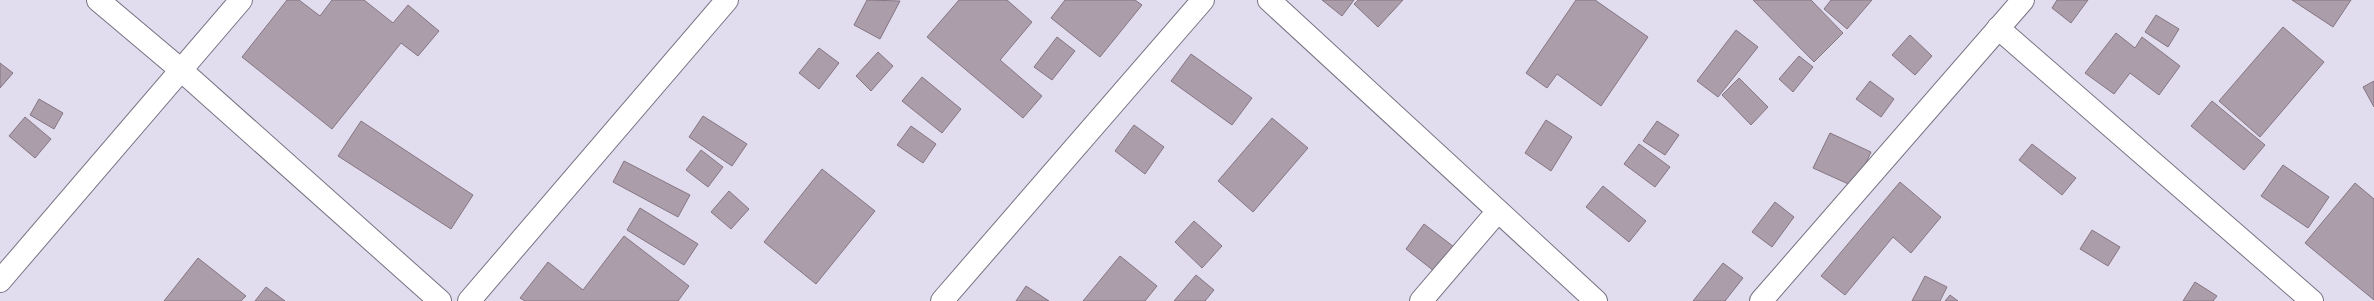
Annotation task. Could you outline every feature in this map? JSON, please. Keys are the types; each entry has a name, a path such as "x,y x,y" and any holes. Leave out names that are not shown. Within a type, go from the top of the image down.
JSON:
{"street":[{"path":"98,0 181,70 440,301"},
{"path":"0,281 241,0"},
{"path":"469,301 727,0"},
{"path":"942,301 1203,0"},
{"path":"1269,0 1596,301"},
{"path":"1761,301 2023,0"},
{"path":"1998,28 2312,301"},
{"path":"1421,301 1498,211"}],"building":[{"path":"287,0 299,0 320,16 332,0 364,0 393,23 408,5 439,31 418,56 401,43 332,129 242,57"},
{"path":"867,0 900,1 880,39 854,25"},
{"path":"959,0 1007,0 1032,22 1000,60 1042,96 1023,118 927,37"},
{"path":"1065,0 1135,0 1142,5 1100,57 1051,18"},
{"path":"1322,0 1354,0 1342,16"},
{"path":"1358,0 1403,0 1378,27 1354,4"},
{"path":"1576,0 1595,0 1648,37 1601,106 1557,74 1547,88 1526,73"},
{"path":"1753,0 1811,0 1843,33 1814,62"},
{"path":"1831,0 1872,0 1847,29 1824,9"},
{"path":"2057,0 2088,0 2071,23 2052,8"},
{"path":"2292,0 2351,0 2333,27"},
{"path":"2156,15 2179,29 2168,47 2145,32"},
{"path":"2283,27 2324,62 2260,137 2219,101"},
{"path":"1736,30 1758,47 1718,97 1697,81"},
{"path":"2116,33 2135,48 2142,37 2180,66 2159,95 2130,73 2114,94 2085,73"},
{"path":"1910,35 1932,56 1915,75 1892,55"},
{"path":"1057,37 1075,51 1052,80 1034,67"},
{"path":"819,48 839,63 819,89 799,73"},
{"path":"878,52 893,66 871,91 856,76"},
{"path":"1191,54 1252,98 1232,125 1171,81"},
{"path":"1799,56 1813,67 1793,92 1779,79"},
{"path":"0,63 13,73 0,88"},
{"path":"922,77 961,109 942,133 902,101"},
{"path":"1739,78 1768,107 1751,125 1722,95"},
{"path":"1870,81 1894,99 1881,117 1856,99"},
{"path":"2374,81 2374,107 2363,87"},
{"path":"39,99 63,113 54,129 30,115"},
{"path":"2212,101 2265,145 2244,170 2191,126"},
{"path":"703,116 747,144 732,166 689,137"},
{"path":"25,117 51,139 35,158 9,136"},
{"path":"1272,118 1308,148 1253,212 1218,181"},
{"path":"1546,120 1572,137 1551,171 1525,153"},
{"path":"361,121 473,195 451,229 338,156"},
{"path":"1657,121 1679,135 1665,155 1643,141"},
{"path":"1134,125 1164,147 1145,174 1115,151"},
{"path":"911,126 936,144 923,163 897,145"},
{"path":"1830,133 1871,152 1855,187 1813,168"},
{"path":"1639,144 1670,167 1655,187 1624,164"},
{"path":"2032,144 2076,178 2062,195 2019,160"},
{"path":"701,150 723,167 708,187 686,170"},
{"path":"624,161 690,195 678,217 613,182"},
{"path":"2283,165 2329,197 2308,228 2261,196"},
{"path":"822,169 875,211 816,284 764,242"},
{"path":"1900,182 1941,217 1911,253 1893,237 1845,295 1821,276"},
{"path":"2355,183 2374,199 2374,300 2305,243"},
{"path":"1603,186 1646,221 1629,242 1586,207"},
{"path":"729,191 749,209 731,229 711,212"},
{"path":"1775,202 1794,217 1772,247 1752,232"},
{"path":"640,208 698,244 684,265 627,230"},
{"path":"1194,221 1222,246 1202,268 1175,242"},
{"path":"1424,224 1458,250 1439,275 1406,249"},
{"path":"2092,230 2120,247 2108,266 2080,249"},
{"path":"624,236 689,286 678,301 525,301 520,298 548,262 583,290"},
{"path":"1120,256 1157,286 1145,301 1083,301"},
{"path":"198,258 246,296 241,301 164,301"},
{"path":"1723,263 1743,278 1725,301 1693,301"},
{"path":"1196,275 1214,290 1205,301 1174,301"},
{"path":"1925,276 1947,287 1940,301 1912,301"},
{"path":"2195,282 2217,296 2213,301 2183,301"},
{"path":"1026,286 1049,301 1016,301"},
{"path":"266,287 285,301 255,301"},
{"path":"1950,295 1958,301 1945,301"}]}
